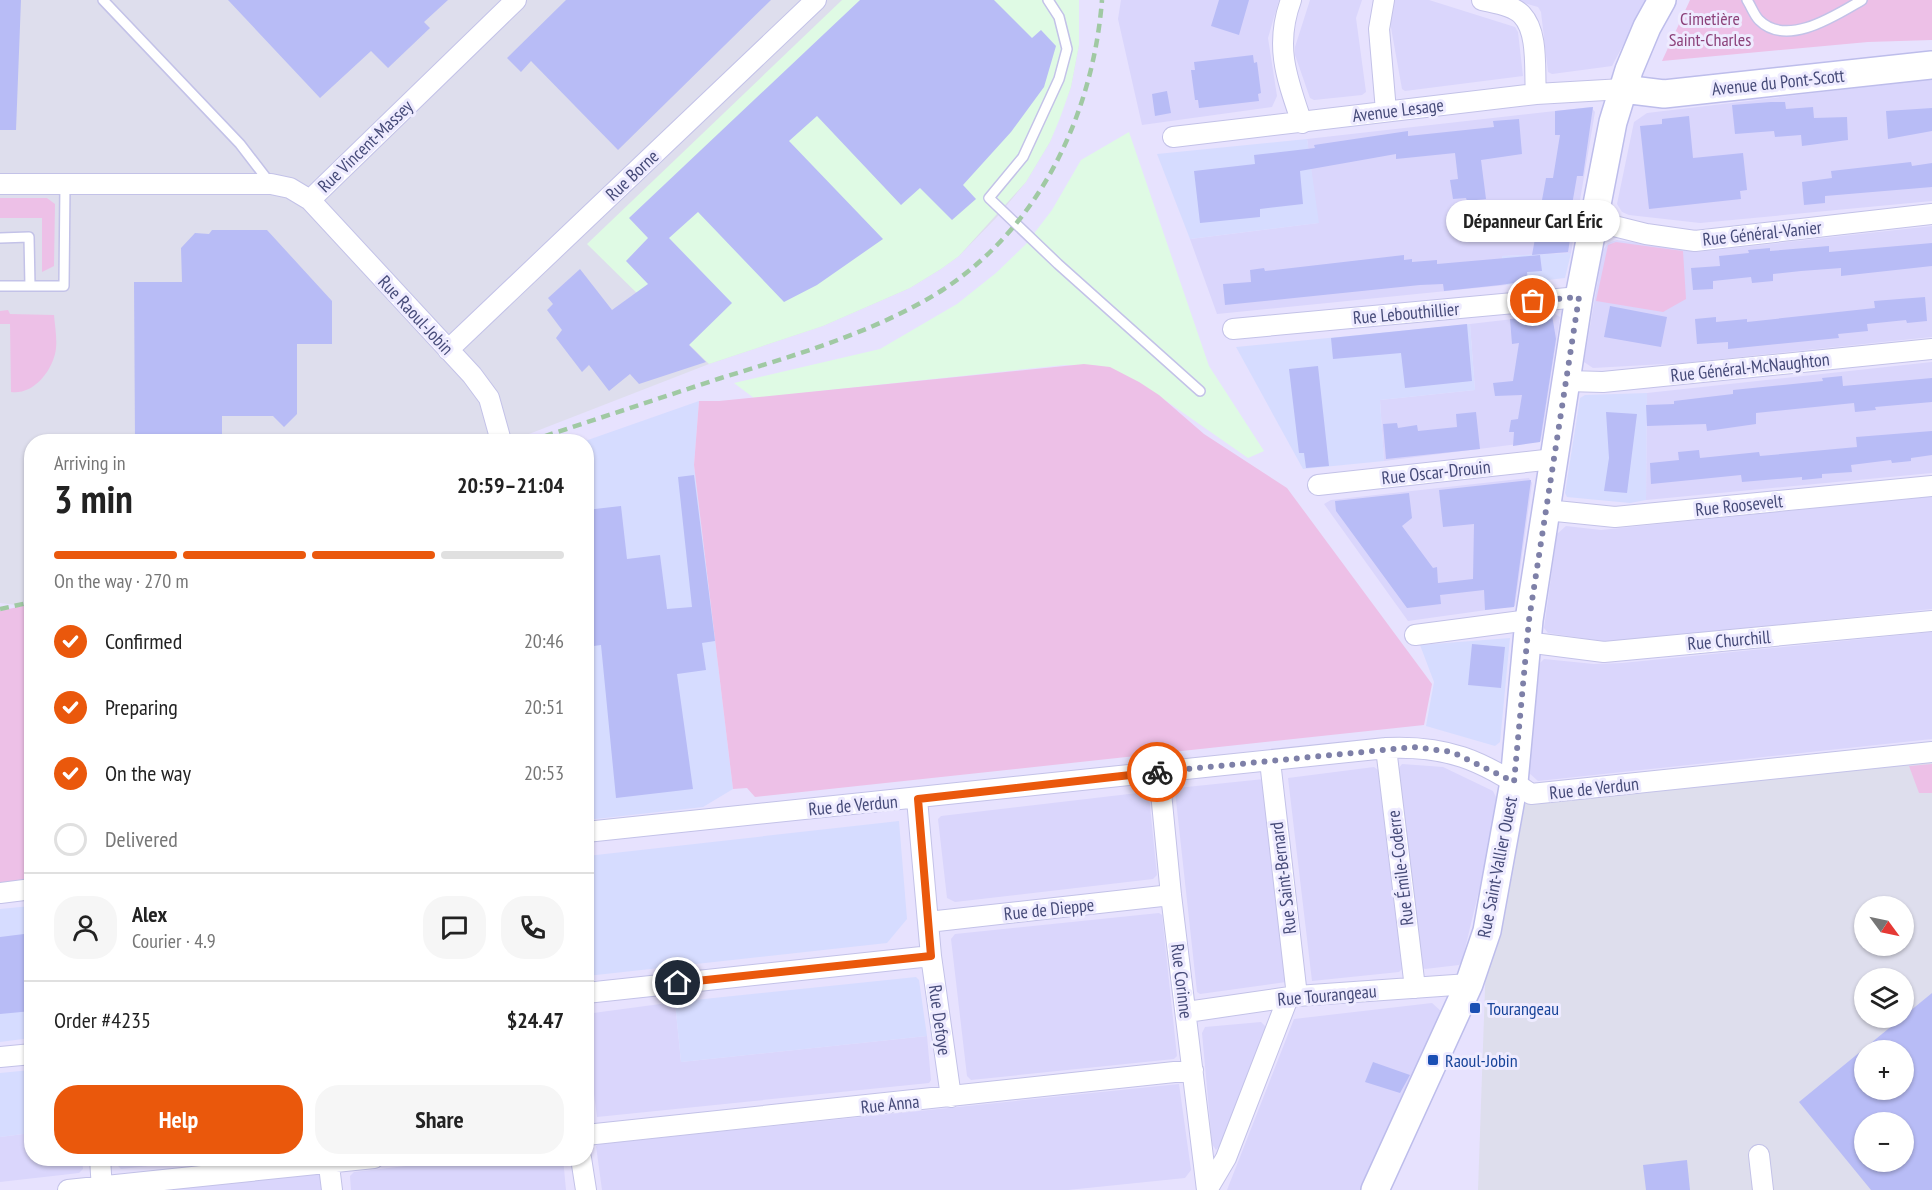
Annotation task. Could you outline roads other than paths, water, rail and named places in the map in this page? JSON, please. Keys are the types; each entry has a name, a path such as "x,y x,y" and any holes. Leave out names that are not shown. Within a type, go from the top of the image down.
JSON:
{"street":[{"name":"Rue Vincent-Massey","path":"0,184 271,184 290,188 310,200 516,0"},
{"name":"Rue Borne","path":"448,350 816,0"},
{"path":"1291,0 1282,38 1283,66 1302,123"},
{"path":"1384,0 1379,29 1386,111"},
{"path":"1482,0 1508,7 1522,14 1530,29 1536,94"},
{"name":"Rue Saint-Vallier Ouest","path":"1375,1190 1469,984 1487,931 1514,782 1528,631 1579,297 1613,122 1647,27 1662,0"},
{"name":"Avenue du Pont-Scott","path":"1623,90 1665,94 1932,65"},
{"name":"Avenue Lesage","path":"1173,137 1536,94 1623,90"},
{"name":"Rue Raoul-Jobin","path":"310,200 489,398 499,434"},
{"name":"Rue Général-Vanier","path":"1594,221 1646,234 1695,241 1932,214"},
{"name":"Rue Lebouthillier","path":"1233,329 1579,297"},
{"name":"Rue Général-McNaughton","path":"1567,381 1603,382 1932,349"},
{"name":"Rue Oscar-Drouin","path":"1318,485 1554,459"},
{"name":"Rue Roosevelt","path":"1546,510 1615,517 1932,486"},
{"name":"Rue Churchill","path":"1415,635 1528,631 1604,652 1932,621"},
{"name":"Rue de Verdun","path":"594,831 918,799 1386,748 1414,747 1452,752 1514,782 1531,794 1932,752"},
{"name":"Rue Émile-Coderre","path":"1386,748 1415,988"},
{"name":"Rue Saint-Bernard","path":"1205,1190 1226,1158 1292,997 1270,760"},
{"name":"Rue Corinne","path":"1159,772 1205,1190"},
{"name":"Rue Defoye","path":"918,799 931,956 951,1097"},
{"path":"0,893 24,890"},
{"name":"Rue de Dieppe","path":"928,922 1171,896"},
{"path":"594,992 931,956"},
{"name":"Rue Tourangeau","path":"1187,1012 1292,997 1469,984"},
{"path":"0,1057 24,1055"},
{"name":"Rue Anna","path":"594,1134 1193,1070"},
{"path":"1759,1155 1763,1190"},
{"path":"101,1166 102,1188"},
{"path":"68,1190 102,1188 280,1166"},
{"path":"330,1166 332,1190"},
{"path":"582,1166 586,1190"}],"lane":[{"path":"103,0 240,144 271,184"},
{"path":"1048,0 1059,17 1067,49 1059,79 1023,157 989,198 1058,264 1200,391"},
{"path":"1747,0 1760,21 1781,32 1822,24 1862,0"},
{"path":"0,286 64,286 65,184"},
{"path":"0,238 29,237 30,286"}],"railway":[{"path":"551,434 864,330 944,289 978,263 1008,233 1034,199 1056,163 1074,124 1087,84 1097,42 1102,0"},
{"path":"0,609 24,604"}],"place":[{"name":"Dépanneur Carl Éric","path":"1533,301"},
{"name":"Tourangeau","path":"1475,1008"},
{"name":"Raoul-Jobin","path":"1433,1060"}],"park label":[{"name":"Cimetière Saint-Charles","path":"1710,28"}]}
